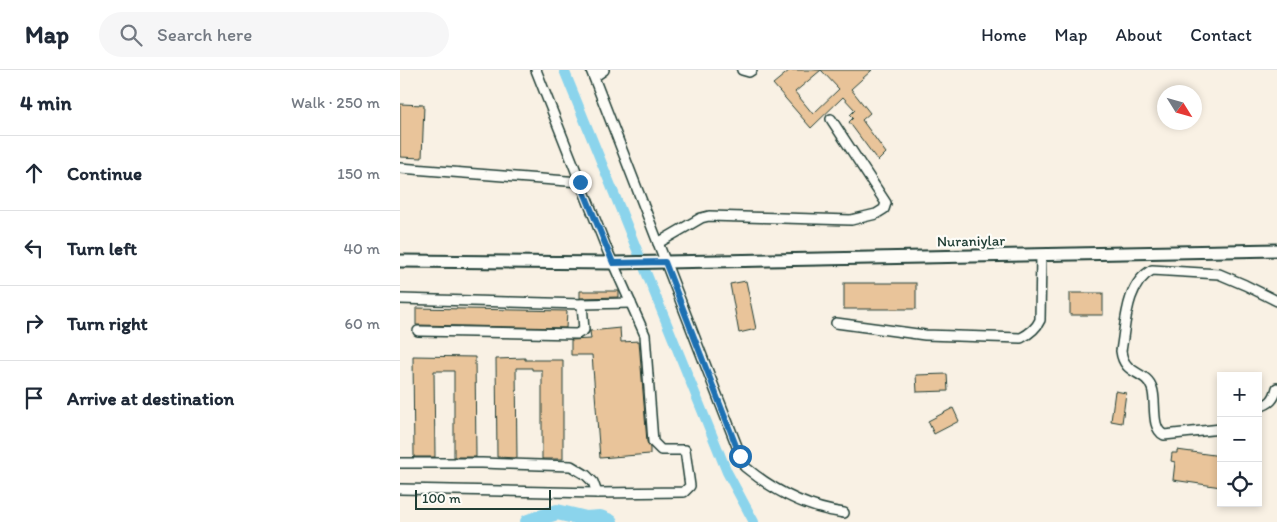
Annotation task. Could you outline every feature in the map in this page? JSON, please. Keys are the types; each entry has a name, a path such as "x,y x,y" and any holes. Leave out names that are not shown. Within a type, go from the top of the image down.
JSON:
{"main road":[{"name":"Nuraniylar","path":"400,261 613,263 1277,250"}],"street":[{"path":"400,489 596,493 684,492 690,486 685,450 661,450 653,442 645,335 613,263 536,70"},
{"path":"604,70 593,73 745,467 777,491 823,510 844,513"},
{"path":"742,70 749,72 752,70"},
{"path":"658,243 701,218 709,216 851,220 876,214 884,209 886,204 831,119"},
{"path":"400,168 580,182"},
{"path":"836,323 925,335 1021,338 1037,326 1040,320 1041,255"},
{"path":"1217,429 1164,435 1159,432 1156,427 1154,396 1151,386 1144,378 1124,364 1122,359 1121,351 1130,298 1143,275 1152,270 1219,274 1277,301"},
{"path":"400,299 582,304 631,303"},
{"path":"418,331 577,334 584,330 582,304"},
{"path":"1262,406 1268,405 1274,399 1277,388"},
{"path":"400,463 491,463 571,466 586,475 593,482 596,493"}],"building":[{"path":"790,70 821,70 872,70 851,89 870,113 862,120 886,153 878,161 849,122 853,118 850,115 855,110 843,97 811,128 773,84","holes":["821,70 839,89 813,114 795,92"]},
{"path":"400,104 424,105 422,158 400,157"},
{"path":"746,281 756,329 739,333 730,284"},
{"path":"844,283 916,283 916,309 844,309"},
{"path":"580,291 619,291 619,297 580,298"},
{"path":"1070,293 1103,293 1103,315 1070,315"},
{"path":"416,308 567,311 566,328 416,325"},
{"path":"620,328 621,342 639,341 647,442 650,454 600,458 592,355 571,355 571,340 591,339 590,331"},
{"path":"413,356 475,357 476,457 454,457 454,371 434,371 435,457 414,457"},
{"path":"525,358 525,360 563,360 563,459 542,459 542,370 532,370 532,368 516,368 517,458 497,457 496,359"},
{"path":"947,374 948,391 917,392 916,375"},
{"path":"1115,391 1126,393 1122,423 1111,421"},
{"path":"953,408 959,421 934,434 928,421"},
{"path":"1177,450 1217,455 1217,486 1173,480 1175,462 1171,461 1172,453 1177,453"}],"waterway":[{"path":"564,70 727,472 754,522"},
{"path":"528,522 557,512 586,519 600,518 610,522"}],"route":[{"path":"580,182 613,263 665,262 740,456"}]}
